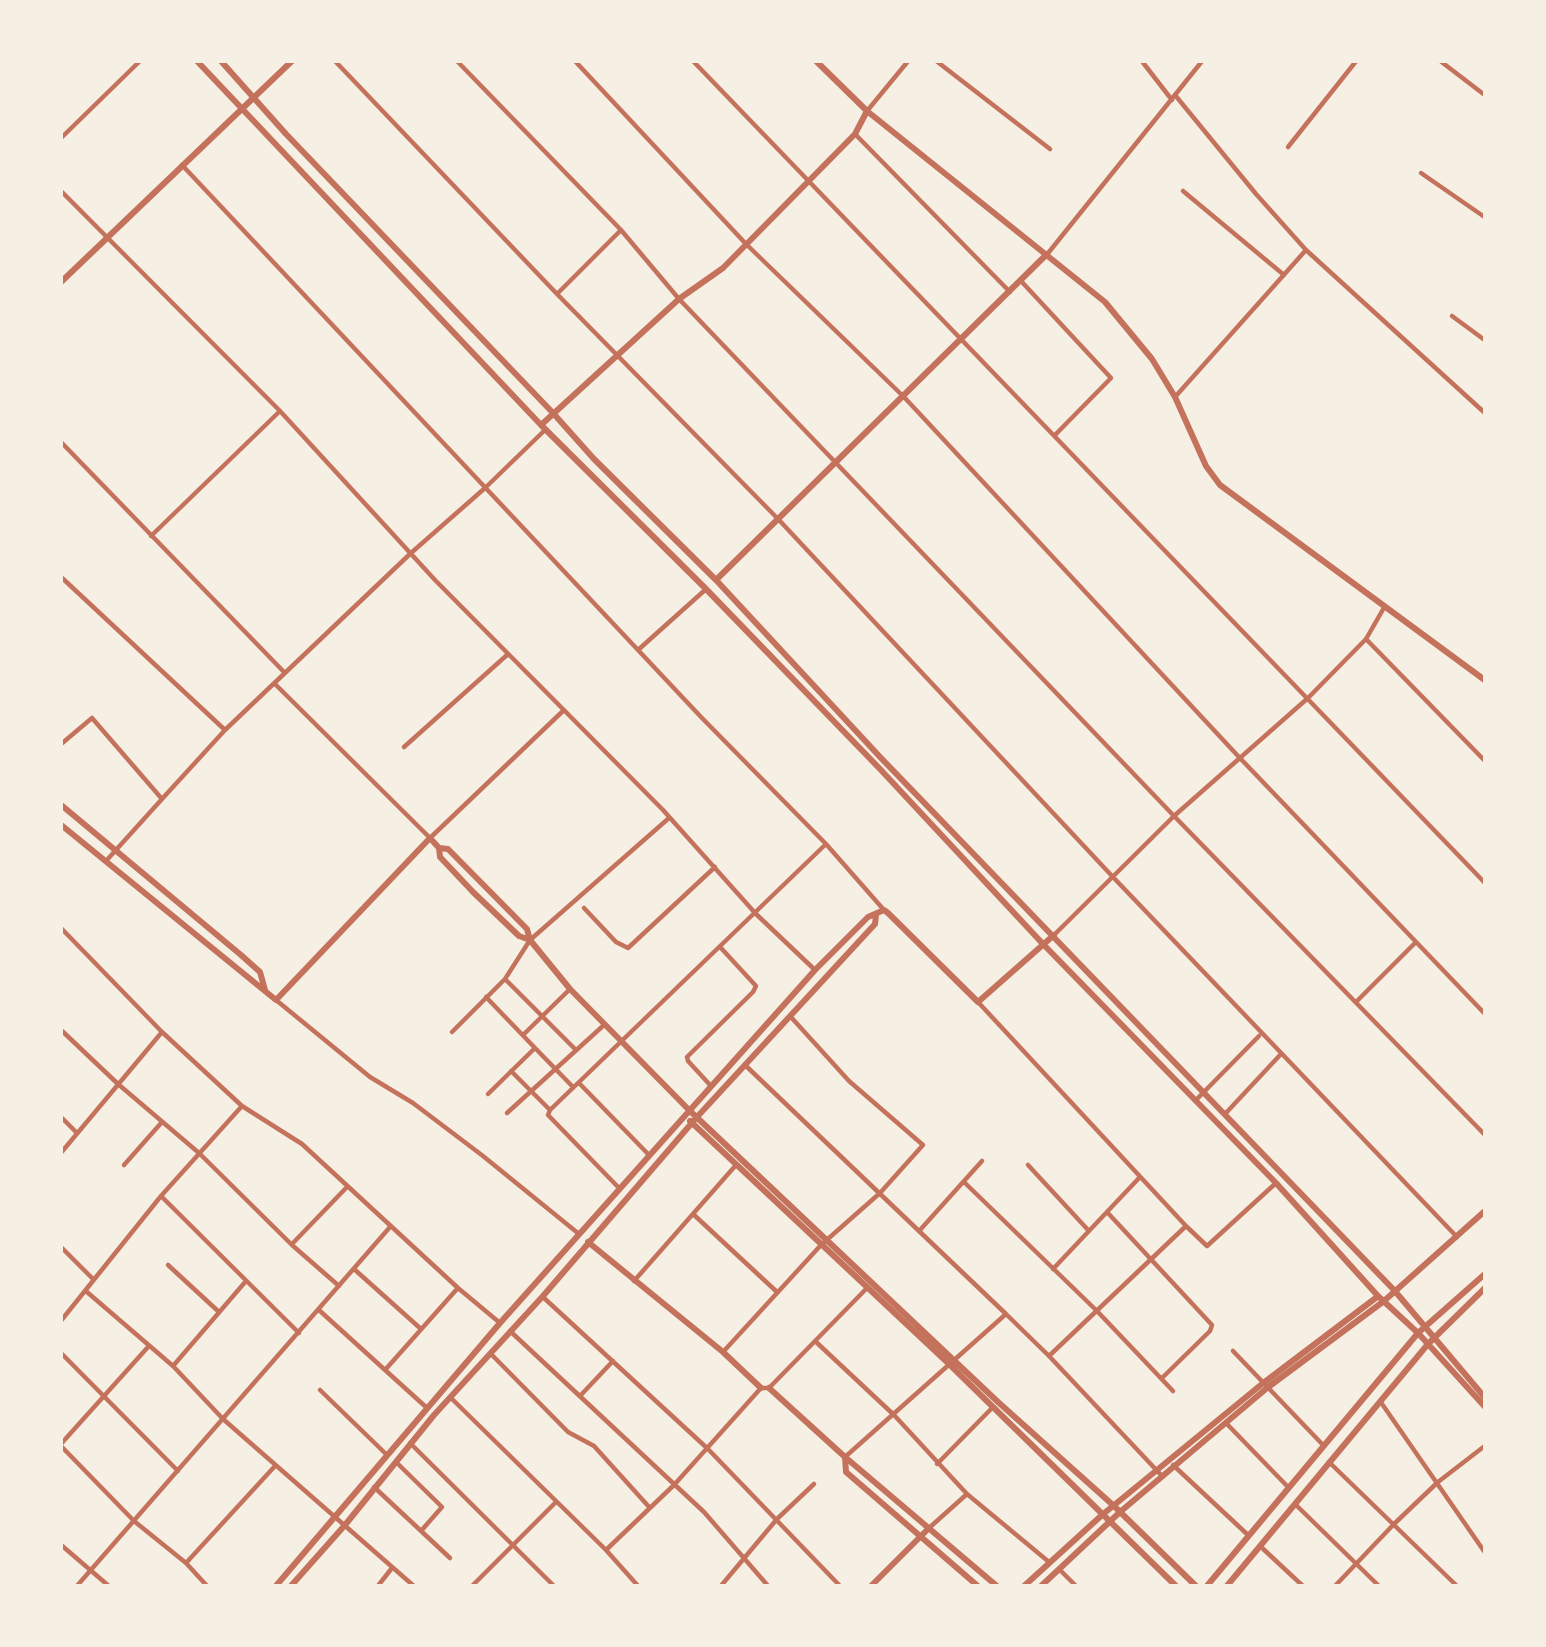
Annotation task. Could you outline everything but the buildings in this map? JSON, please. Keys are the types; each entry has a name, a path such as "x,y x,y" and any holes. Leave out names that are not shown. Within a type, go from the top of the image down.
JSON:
{"street":[{"path":"60,139 141,60"},
{"path":"196,60 543,427 706,589 1276,1183 1381,1299 1435,1337 1486,1404"},
{"path":"220,60 594,459 716,580 1394,1290 1428,1344 1486,1404"},
{"path":"60,283 293,60"},
{"path":"334,60 779,520 1457,1237"},
{"path":"456,60 1174,816 1486,1136"},
{"path":"574,60 746,244 904,397 1486,1015"},
{"path":"692,60 1486,884"},
{"path":"815,60 867,111 1116,314 1152,359 1220,485 1486,681"},
{"path":"106,861 284,672 485,488 554,413 679,298 723,268 855,134 867,111 909,60"},
{"path":"935,60 1051,149"},
{"path":"1141,60 1306,250 1486,414"},
{"path":"638,650 779,520 1047,254 1203,60"},
{"path":"1288,147 1358,60"},
{"path":"1439,60 1486,96"},
{"path":"855,134 1010,292"},
{"path":"182,166 826,844 880,913 978,1002 1186,1226 1208,1246 1276,1183"},
{"path":"1421,173 1486,218"},
{"path":"60,190 280,411 815,970"},
{"path":"1183,190 1284,275"},
{"path":"557,294 621,230"},
{"path":"1175,397 1306,250"},
{"path":"1021,281 1111,378 1055,435"},
{"path":"1451,316 1486,341"},
{"path":"151,536 280,411"},
{"path":"60,441 284,672"},
{"path":"60,576 225,730"},
{"path":"978,1002 1238,756 1308,698 1366,639 1386,605"},
{"path":"1366,639 1486,762"},
{"path":"404,747 508,654"},
{"path":"275,684 440,848 448,849 475,873 527,929 530,940 570,989 736,1165 825,1242"},
{"path":"276,1000 430,838 564,710"},
{"path":"60,745 92,718 162,799"},
{"path":"60,804 260,972 266,990"},
{"path":"452,1032 505,979 530,940 669,817"},
{"path":"60,824 370,1077 412,1102 579,1234"},
{"path":"619,1189 548,1115 550,1110 826,844"},
{"path":"440,848 440,857 473,892 519,936 530,940"},
{"path":"584,908 628,949 715,867"},
{"path":"275,1587 503,1319 815,970 868,917 880,913"},
{"path":"290,1587 410,1443 880,913"},
{"path":"60,927 242,1106 302,1144 458,1288 513,1328 704,1512 770,1587"},
{"path":"60,947 70,937"},
{"path":"1356,1002 1415,943"},
{"path":"711,1087 687,1057 756,986 721,948"},
{"path":"505,979 576,1050"},
{"path":"523,1035 570,989"},
{"path":"486,997 555,1069 650,1155"},
{"path":"722,1352 923,1145 849,1081 790,1016"},
{"path":"507,1113 604,1025"},
{"path":"60,1029 200,1153 339,1286"},
{"path":"60,1154 162,1032"},
{"path":"1196,1100 1261,1034"},
{"path":"488,1094 535,1048"},
{"path":"1225,1114 1281,1054"},
{"path":"745,1065 1049,1356 1160,1473"},
{"path":"511,1071 550,1110"},
{"path":"60,1322 160,1196 242,1106"},
{"path":"60,1116 77,1132"},
{"path":"694,1120 951,1361 1177,1587"},
{"path":"124,1165 162,1123"},
{"path":"920,1230 982,1161"},
{"path":"634,1281 736,1165"},
{"path":"1028,1165 1089,1231"},
{"path":"1053,1269 1140,1177"},
{"path":"964,1182 1174,1391"},
{"path":"292,1245 347,1187"},
{"path":"160,1196 299,1333"},
{"path":"1172,1464 1265,1386 1394,1290 1486,1210"},
{"path":"1107,1212 1212,1325 1162,1378"},
{"path":"693,1214 776,1292"},
{"path":"76,1587 390,1226"},
{"path":"1049,1356 1186,1226"},
{"path":"588,1242 998,1587"},
{"path":"60,1246 93,1279"},
{"path":"168,1265 220,1312"},
{"path":"354,1269 421,1330"},
{"path":"995,1405 1201,1587 1250,1536 1322,1444 1422,1330 1486,1274"},
{"path":"173,1366 246,1281"},
{"path":"606,1550 869,1286"},
{"path":"1226,1587 1428,1344 1486,1287"},
{"path":"385,1370 458,1288"},
{"path":"87,1292 173,1366 274,1466 416,1587"},
{"path":"543,1296 708,1449 841,1587"},
{"path":"319,1310 427,1408"},
{"path":"845,1457 1006,1315"},
{"path":"815,1341 968,1494 1049,1562"},
{"path":"148,1347 60,1445 134,1521 208,1587"},
{"path":"1234,1351 1322,1444"},
{"path":"60,1352 178,1471"},
{"path":"490,1353 568,1432 594,1446 650,1508"},
{"path":"580,1396 613,1361"},
{"path":"1023,1587 1265,1386"},
{"path":"320,1390 387,1455"},
{"path":"451,1398 606,1550 633,1585"},
{"path":"1380,1401 1486,1553"},
{"path":"937,1464 995,1405"},
{"path":"1226,1423 1288,1487"},
{"path":"410,1443 555,1587"},
{"path":"1334,1587 1394,1523 1486,1445"},
{"path":"1478,1451 1486,1461"},
{"path":"845,1457 846,1472 980,1587"},
{"path":"395,1461 442,1507 421,1531"},
{"path":"1329,1462 1459,1587"},
{"path":"1172,1464 1250,1536"},
{"path":"186,1563 274,1466"},
{"path":"720,1587 777,1519 814,1484"},
{"path":"374,1487 450,1558"},
{"path":"870,1587 968,1494"},
{"path":"472,1587 556,1502"},
{"path":"1295,1504 1380,1587"},
{"path":"1040,1587 1105,1518"},
{"path":"60,1544 110,1587"},
{"path":"1260,1546 1304,1587"},
{"path":"376,1587 394,1567"},
{"path":"1059,1568 1077,1587"}]}
